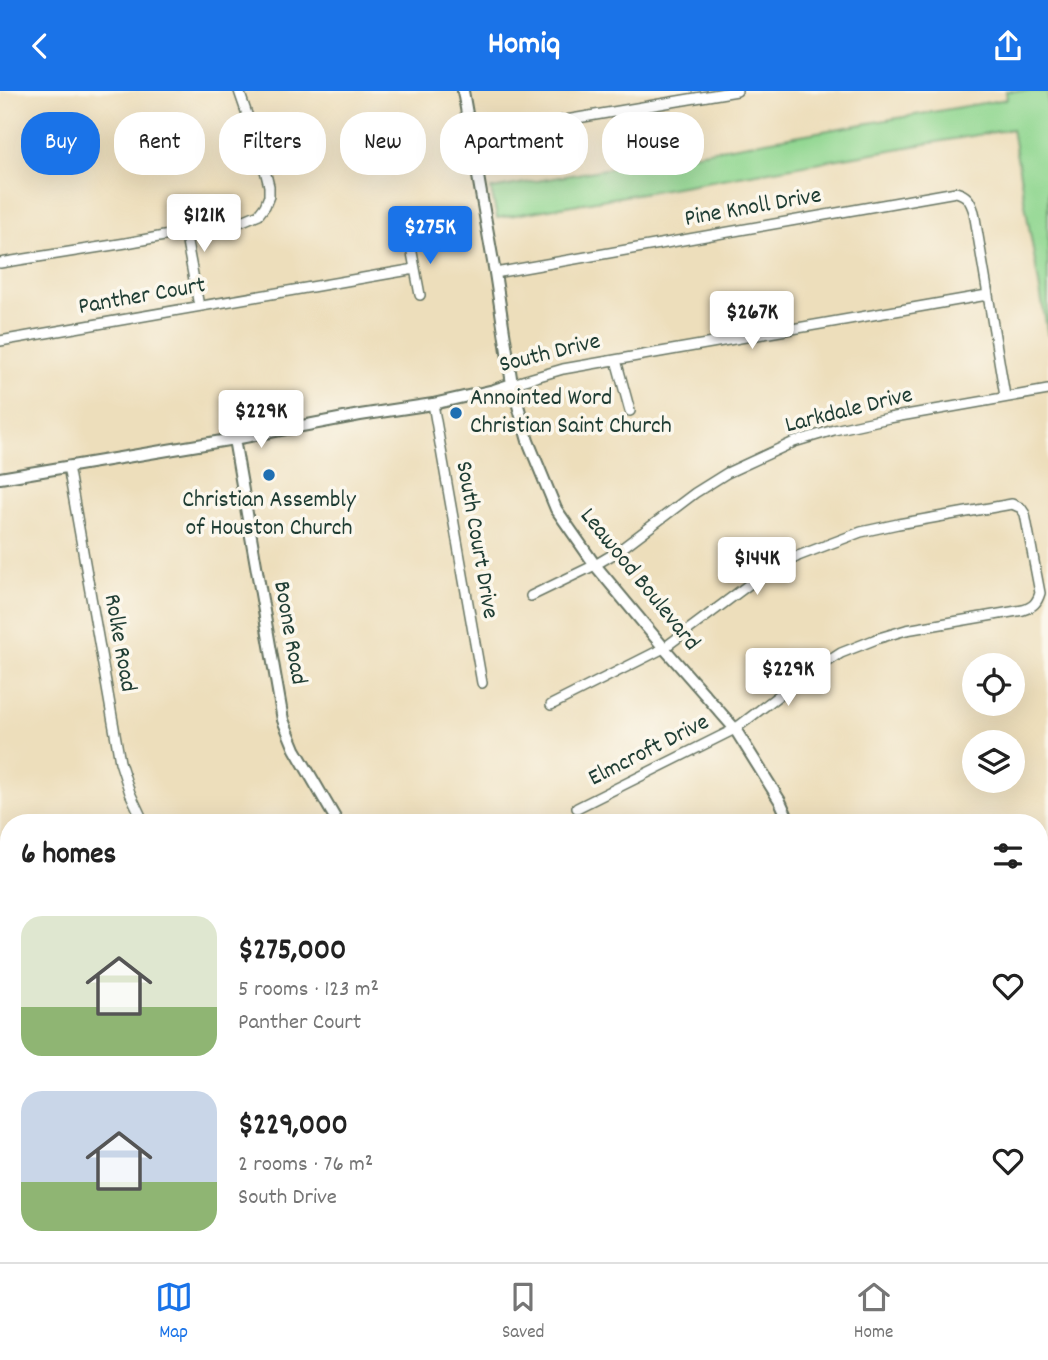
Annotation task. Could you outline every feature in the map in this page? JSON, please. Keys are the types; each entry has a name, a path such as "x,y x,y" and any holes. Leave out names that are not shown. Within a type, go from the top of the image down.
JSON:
{"street":[{"path":"0,263 240,222 259,214 265,206 269,186 239,91"},
{"name":"Leawood Boulevard","path":"463,91 467,112"},
{"path":"588,116 737,91"},
{"name":"Leawood Boulevard","path":"478,175 512,384 528,441 556,509 595,565 735,729 786,814"},
{"name":"Pine Knoll Drive","path":"495,272 956,192 966,195 971,202 1005,396"},
{"path":"185,232 199,306"},
{"path":"410,242 420,295"},
{"name":"Panther Court","path":"0,341 415,269"},
{"name":"South Drive","path":"0,478 433,404 494,390 563,369 987,295"},
{"path":"616,360 630,411"},
{"name":"Larkdale Drive","path":"531,596 617,552 695,492 727,473 794,442 834,430 1048,390"},
{"name":"South Court Drive","path":"433,404 481,683"},
{"name":"Boone Road","path":"234,439 283,720 295,749 333,814"},
{"name":"Rolke Road","path":"68,466 120,762 140,814"},
{"name":"Elmcroft Drive","path":"577,808 735,729 799,680 841,653 906,630 1033,607 1040,593 1025,514 1021,508 1012,504 898,524 829,543 798,556 751,583 664,648"},
{"path":"551,705 664,648"}],"green space":[{"path":"1006,91 1048,91 1048,336 1012,129 497,218 491,189 571,175 588,175 588,172 602,170 602,175 704,175 704,152 1007,99"}],"place":[{"name":"Annointed Word Christian Saint Church","path":"456,413"},
{"name":"Christian Assembly of Houston Church","path":"269,475"}]}
